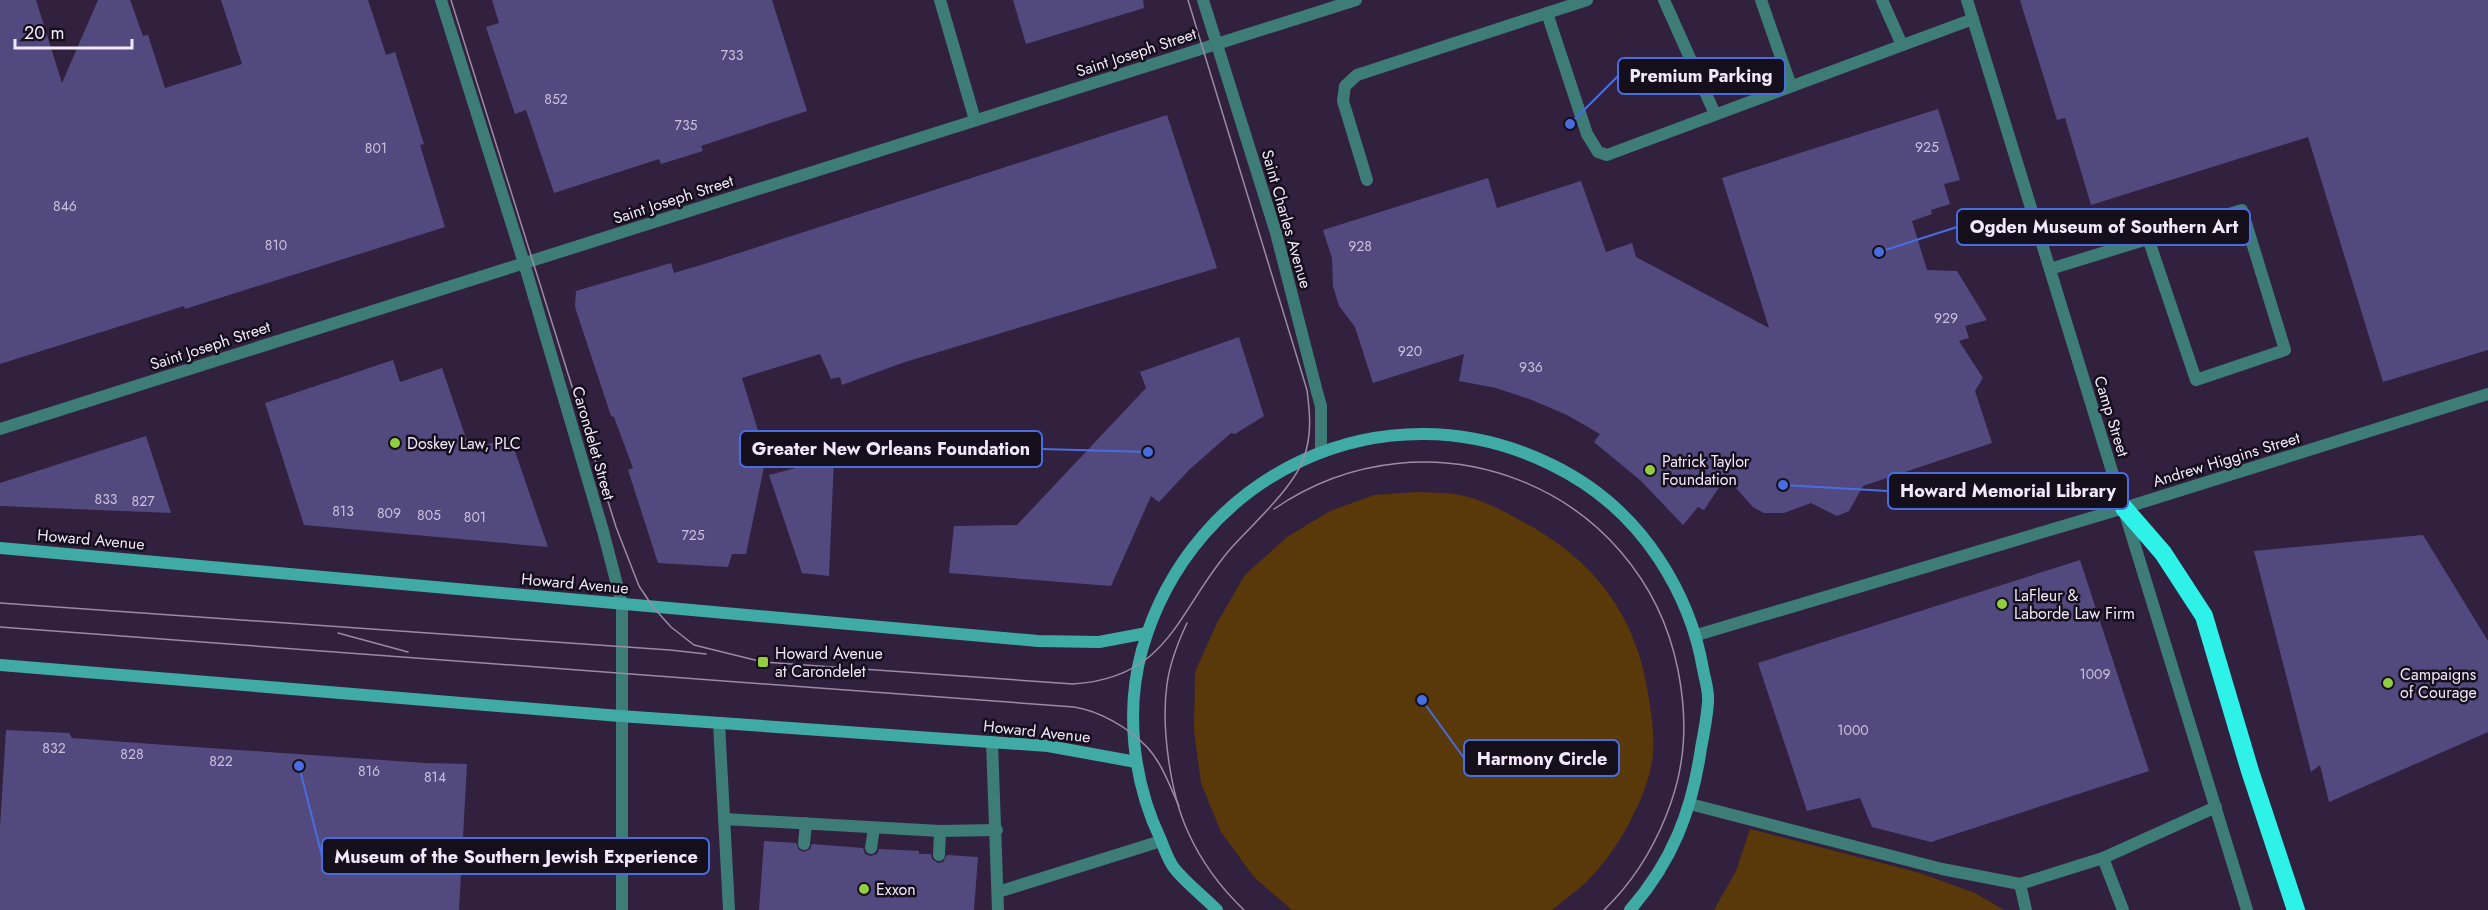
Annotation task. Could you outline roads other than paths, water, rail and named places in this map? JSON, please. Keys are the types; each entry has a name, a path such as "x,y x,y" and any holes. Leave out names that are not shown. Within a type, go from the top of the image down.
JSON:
{"highway":[{"path":"2124,508 2163,553 2204,616 2296,910"}],"main road":[{"path":"1217,910 1173,867 1150,817 1136,762 1133,717 1138,665 1147,633 1174,574 1213,522 1263,481 1321,451 1371,437 1423,432 1475,438 1525,451 1562,470 1614,505 1649,543 1677,586 1697,635 1708,699 1696,787 1669,854 1651,884 1630,910"},
{"name":"Howard Avenue","path":"0,548 1038,641 1099,642 1147,633"},
{"name":"Howard Avenue","path":"0,665 620,716 1048,746 1136,762"}],"street":[{"name":"Carondelet Street","path":"441,0 524,263 603,531 622,604 620,716 622,910"},
{"path":"940,0 975,120"},
{"name":"Saint Charles Avenue","path":"1203,0 1276,233 1317,392 1322,430 1321,451"},
{"name":"Saint Joseph Street","path":"0,429 1356,0"},
{"path":"1367,180 1344,101 1345,86 1357,75 1587,0"},
{"path":"1664,0 1715,114"},
{"path":"1761,0 1791,86"},
{"path":"1882,0 1902,45"},
{"name":"Camp Street","path":"1967,0 2247,910"},
{"path":"1547,13 1587,134 1598,152 1607,155 1972,19"},
{"path":"2050,269 2148,238 2242,210 2285,350 2196,380 2148,238"},
{"name":"Andrew Higgins Street","path":"1697,635 2124,508 2488,394"},
{"path":"719,723 729,910"},
{"path":"992,742 997,830 998,910"},
{"path":"1690,804 1942,869 2020,884 2103,858 2216,807"},
{"path":"724,819 940,831 997,830"},
{"path":"804,844 806,823"},
{"path":"871,848 874,828"},
{"path":"939,855 940,831"},
{"path":"998,892 1161,841"},
{"path":"2103,858 2123,910"},
{"path":"2020,884 2026,910"}],"tram line":[{"path":"451,0 616,527 639,586 653,607 671,627 694,645 763,662 1073,684 1106,679 1132,668 1153,654 1170,636 1214,569 1292,480 1304,457 1308,440 1307,390 1188,0"},
{"path":"1274,509 1334,478 1397,463 1460,465 1520,480 1575,510 1621,552 1656,606 1678,670 1684,726 1678,780 1660,829 1632,878 1604,910"},
{"path":"0,603 706,654"},
{"path":"1187,623 1170,668 1167,684 1165,719 1168,759 1176,798 1188,832 1205,864 1227,893 1244,910"},
{"path":"0,627 1074,707 1104,716 1140,740 1157,760 1179,806"},
{"path":"338,633 408,652"}],"place":[{"name":"Premium Parking","path":"1570,124"},
{"name":"Ogden Museum of Southern Art","path":"1879,252"},
{"name":"Doskey Law, PLC","path":"395,443"},
{"name":"Greater New Orleans Foundation","path":"1148,452"},
{"name":"Patrick Taylor Foundation","path":"1650,470"},
{"name":"Howard Memorial Library","path":"1783,485"},
{"name":"LaFleur & Laborde Law Firm","path":"2002,604"},
{"name":"Howard Avenue at Carondelet","path":"763,662"},
{"name":"Campaigns of Courage","path":"2388,683"},
{"name":"Harmony Circle","path":"1422,700"},
{"name":"Museum of the Southern Jewish Experience","path":"299,766"},
{"name":"Exxon","path":"864,889"}]}
